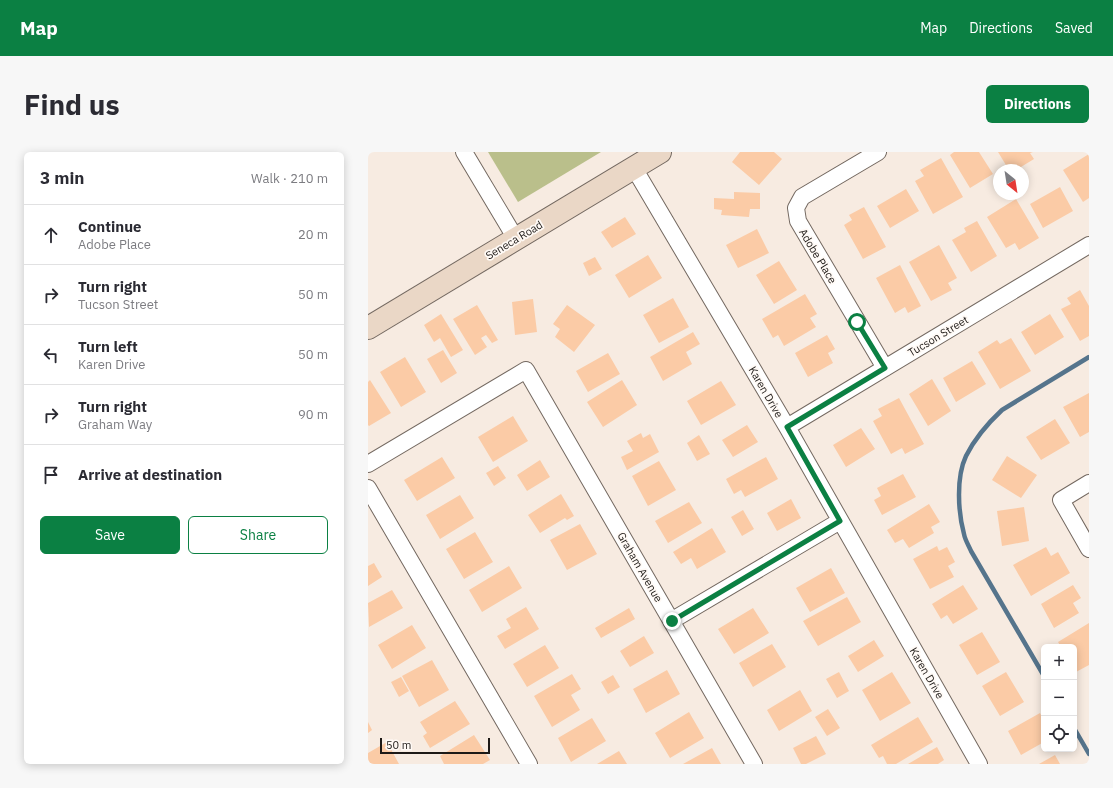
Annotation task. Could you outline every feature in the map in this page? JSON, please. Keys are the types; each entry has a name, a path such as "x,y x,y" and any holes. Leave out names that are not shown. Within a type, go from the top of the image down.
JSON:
{"street":[{"path":"464,152 516,239"},
{"name":"Seneca Road","path":"368,328 660,152"},
{"name":"Adobe Place","path":"878,152 802,197 796,208 798,221 885,368"},
{"name":"Karen Drive","path":"634,168 787,427 979,764"},
{"name":"Tucson Street","path":"787,427 1089,245"},
{"name":"Graham Avenue","path":"368,464 526,370 754,764"},
{"path":"1089,482 1060,500 1089,549"},
{"path":"368,488 529,764"},
{"path":"672,621 840,521"}],"green space":[{"path":"488,152 601,152 518,202"}],"building":[{"path":"740,152 774,152 782,159 759,185 732,162"},
{"path":"954,152 979,152 993,174 970,188 950,155"},
{"path":"998,152 1033,152 1030,153 1034,159 1026,164 1005,164"},
{"path":"1089,154 1089,198 1083,202 1063,170"},
{"path":"941,158 963,197 933,214 915,181 924,176 920,170"},
{"path":"1060,187 1073,211 1043,228 1030,204"},
{"path":"906,189 919,211 890,228 877,206"},
{"path":"734,192 760,193 760,209 750,209 749,217 721,215 722,210 714,209 714,198 734,199"},
{"path":"1017,200 1039,238 1019,250 1015,243 1006,248 987,217"},
{"path":"864,207 886,247 863,259 844,225 852,220 849,215"},
{"path":"625,217 636,234 612,248 601,232"},
{"path":"977,221 997,256 971,272 952,240 966,232 964,228"},
{"path":"757,229 769,253 738,268 726,245"},
{"path":"939,245 957,278 948,283 952,290 931,301 909,262"},
{"path":"648,255 662,278 629,298 615,275"},
{"path":"595,257 602,269 589,276 583,263"},
{"path":"779,261 797,290 774,304 756,275"},
{"path":"900,265 921,306 908,313 905,307 895,313 876,278"},
{"path":"1080,290 1089,306 1089,336 1080,341 1061,309 1071,304 1067,298"},
{"path":"805,294 817,314 810,318 816,327 784,346 778,335 773,338 762,319"},
{"path":"673,298 689,327 659,343 643,315"},
{"path":"533,299 537,332 515,335 512,302"},
{"path":"477,305 498,340 492,343 486,335 481,338 487,347 475,355 453,319"},
{"path":"567,305 595,325 574,352 555,337 560,329 553,324"},
{"path":"441,314 463,350 451,357 440,338 434,342 424,325"},
{"path":"1050,314 1064,337 1035,355 1021,332"},
{"path":"693,332 700,344 686,352 692,364 663,381 650,357"},
{"path":"827,335 835,349 828,353 833,363 808,377 795,353"},
{"path":"1011,338 1031,371 1000,389 978,352 997,340 1000,344"},
{"path":"443,350 457,373 441,383 427,359"},
{"path":"608,353 620,374 588,392 576,371"},
{"path":"405,357 426,392 401,407 380,372"},
{"path":"972,361 986,384 956,402 943,378"},
{"path":"932,379 951,411 928,426 909,394"},
{"path":"370,380 391,413 369,426 368,382"},
{"path":"622,380 637,405 603,427 587,402"},
{"path":"721,381 736,405 701,425 687,401"},
{"path":"1089,393 1089,432 1080,437 1063,407"},
{"path":"899,398 924,444 905,454 902,448 891,454 873,421 882,416 878,409"},
{"path":"513,416 528,441 493,462 478,437"},
{"path":"1055,419 1070,443 1041,460 1026,437"},
{"path":"747,425 758,442 733,457 722,440"},
{"path":"861,428 875,449 846,467 833,445"},
{"path":"641,433 643,438 650,434 659,452 627,470 621,457 633,451 627,441"},
{"path":"699,435 710,454 697,461 687,443"},
{"path":"1007,456 1037,475 1021,498 992,480"},
{"path":"442,457 455,478 417,501 404,480"},
{"path":"766,457 778,479 745,497 741,490 734,494 726,479"},
{"path":"540,460 550,477 527,491 517,475"},
{"path":"659,461 676,490 648,506 632,476"},
{"path":"498,466 506,478 494,486 486,473"},
{"path":"903,474 916,497 882,515 874,500 881,496 877,488"},
{"path":"561,494 574,516 567,520 565,518 540,533 528,515"},
{"path":"460,495 474,518 440,539 426,515"},
{"path":"791,499 801,518 777,531 767,513"},
{"path":"689,502 702,523 668,543 655,521"},
{"path":"929,504 940,522 931,527 934,533 909,548 903,539 895,543 887,530"},
{"path":"1024,507 1029,541 1002,546 997,511"},
{"path":"743,510 754,529 742,536 731,517"},
{"path":"580,524 597,554 567,570 550,540"},
{"path":"712,528 726,552 697,569 691,558 681,564 673,552"},
{"path":"475,532 493,562 464,579 446,549"},
{"path":"937,546 939,551 947,547 955,562 948,566 954,577 930,589 913,559"},
{"path":"1046,547 1051,556 1058,552 1070,573 1031,596 1013,565"},
{"path":"374,563 382,577 368,586 368,566"},
{"path":"509,566 522,588 482,612 469,590"},
{"path":"831,568 845,593 810,612 796,588"},
{"path":"963,585 978,609 953,624 947,615 941,619 932,604"},
{"path":"1073,585 1081,598 1073,603 1079,613 1054,628 1041,604"},
{"path":"392,590 403,608 369,627 368,603"},
{"path":"847,597 861,622 818,646 803,621"},
{"path":"526,607 539,629 505,649 497,636 511,628 506,619"},
{"path":"629,608 635,619 601,638 595,628"},
{"path":"753,608 769,633 734,654 718,629"},
{"path":"1089,623 1089,665 1077,671 1077,644 1059,644 1058,642"},
{"path":"412,625 426,648 392,669 378,645"},
{"path":"982,632 1000,662 977,675 959,645"},
{"path":"644,636 654,653 630,667 620,651"},
{"path":"874,640 884,656 858,672 848,656"},
{"path":"772,644 786,667 753,687 739,663"},
{"path":"545,645 559,668 527,687 513,664"},
{"path":"432,660 449,690 419,707 402,676"},
{"path":"667,670 680,694 646,713 633,689"},
{"path":"839,672 849,691 837,698 826,679"},
{"path":"892,672 911,703 880,721 862,690"},
{"path":"1006,672 1024,702 1000,716 982,686"},
{"path":"572,674 581,689 571,695 580,710 552,727 534,696"},
{"path":"613,675 620,687 608,694 601,682"},
{"path":"401,677 409,691 399,697 391,682"},
{"path":"800,690 812,711 779,731 767,710"},
{"path":"455,701 470,724 430,748 423,736 427,733 420,722"},
{"path":"828,709 840,728 827,736 815,717"},
{"path":"689,712 704,738 670,758 655,733"},
{"path":"1040,713 1041,744 1021,755 1008,731"},
{"path":"918,717 933,742 896,764 887,764 883,756 879,758 871,745"},
{"path":"592,718 606,741 571,762 558,738"},
{"path":"368,722 372,730 368,733"},
{"path":"474,735 490,760 483,764 444,764 440,756"},
{"path":"816,736 826,754 806,764 801,764 793,748"},
{"path":"387,742 399,764 368,764 368,753"},
{"path":"937,747 944,760 938,764 908,764"},
{"path":"712,748 721,764 683,764"},
{"path":"619,751 627,764 597,764"},
{"path":"1055,755 1060,764 1039,764"}],"waterway":[{"path":"1041,671 966,541 960,515 959,484 963,464 973,443 986,426 1002,410 1089,357"},
{"path":"1077,733 1089,754"}],"route":[{"path":"672,621 840,521 787,427 885,368 857,322"}]}
